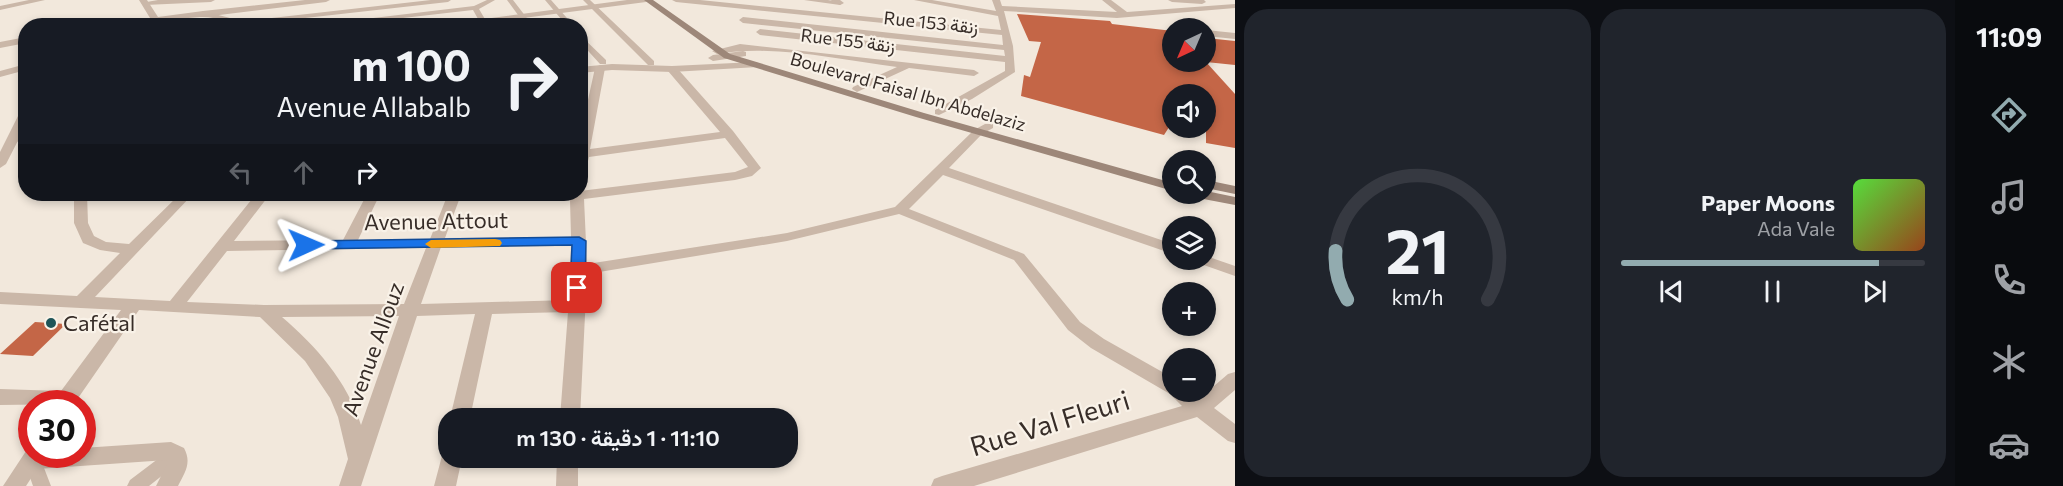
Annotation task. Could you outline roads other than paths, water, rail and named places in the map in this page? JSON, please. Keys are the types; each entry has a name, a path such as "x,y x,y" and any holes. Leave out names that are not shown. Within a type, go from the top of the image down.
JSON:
{"main road":[{"name":"Boulevard Faisal Ibn Abdelaziz","path":"647,0 725,52 755,65 984,129 1162,174"},
{"name":"Boulevard Faisal Ibn Abdelaziz","path":"663,0 709,35 725,52 743,54 939,112 984,129 1162,184"},
{"path":"1216,186 1235,190"},
{"path":"1216,197 1235,201"}],"street":[{"path":"0,8 41,0"},
{"path":"144,1 211,0"},
{"path":"167,18 326,0 325,18"},
{"path":"284,18 448,0"},
{"path":"388,18 475,8 492,0"},
{"path":"510,0 523,16"},
{"path":"548,0 564,18"},
{"path":"586,0 651,63"},
{"path":"512,18 647,0"},
{"path":"676,0 716,2 1004,33"},
{"path":"807,0 837,2"},
{"path":"920,0 961,8 999,7 1121,14 1235,5"},
{"path":"954,0 961,8"},
{"path":"1106,0 1121,14"},
{"path":"1172,0 1235,5"},
{"path":"144,1 155,18"},
{"path":"435,1 444,18"},
{"path":"716,2 783,50"},
{"path":"939,112 1010,72 999,7"},
{"path":"475,8 482,18"},
{"path":"203,14 221,18"},
{"path":"178,17 183,18"},
{"path":"872,19 995,82"},
{"name":"Rue 153 زنقة","path":"743,20 1007,48"},
{"path":"760,32 1008,59"},
{"path":"1216,34 1235,36"},
{"path":"0,45 18,42"},
{"path":"588,47 602,65"},
{"name":"Rue 155 زنقة","path":"602,65 678,63 725,52 783,50 974,73"},
{"path":"588,64 672,69 755,65"},
{"path":"588,68 602,65"},
{"path":"588,122 602,65"},
{"path":"858,88 908,65"},
{"path":"0,74 18,69"},
{"path":"588,194 741,174 755,168 729,134 672,69"},
{"path":"579,270 761,242 900,210 984,129"},
{"path":"588,146 729,134"},
{"path":"0,164 18,139"},
{"path":"941,170 1162,245"},
{"path":"81,201 83,234 88,240 104,247 135,249"},
{"path":"80,303 180,201"},
{"path":"174,307 257,201"},
{"path":"348,244 370,201"},
{"name":"Avenue Allouz","path":"350,486 410,310 451,201"},
{"path":"571,408 579,270 577,201"},
{"path":"900,210 1019,257 1074,326 1162,381"},
{"name":"Avenue Attout","path":"222,246 579,241"},
{"path":"1216,264 1235,271"},
{"path":"0,298 133,306 264,310 410,310 576,306"},
{"path":"72,390 133,306"},
{"path":"462,408 485,308"},
{"path":"264,310 298,339 333,385 347,414 358,457"},
{"name":"Rue Val Fleuri","path":"942,486 1201,408 1235,380"},
{"path":"0,397 18,398"},
{"path":"1192,402 1235,435"},
{"path":"96,454 162,450 177,454"},
{"path":"135,486 177,454"},
{"path":"167,486 178,465 177,454"},
{"path":"14,486 26,468"},
{"path":"37,468 42,486"},
{"path":"445,486 449,468"},
{"path":"567,486 568,468"}],"place":[{"name":"Cafétal","path":"51,323"}]}
